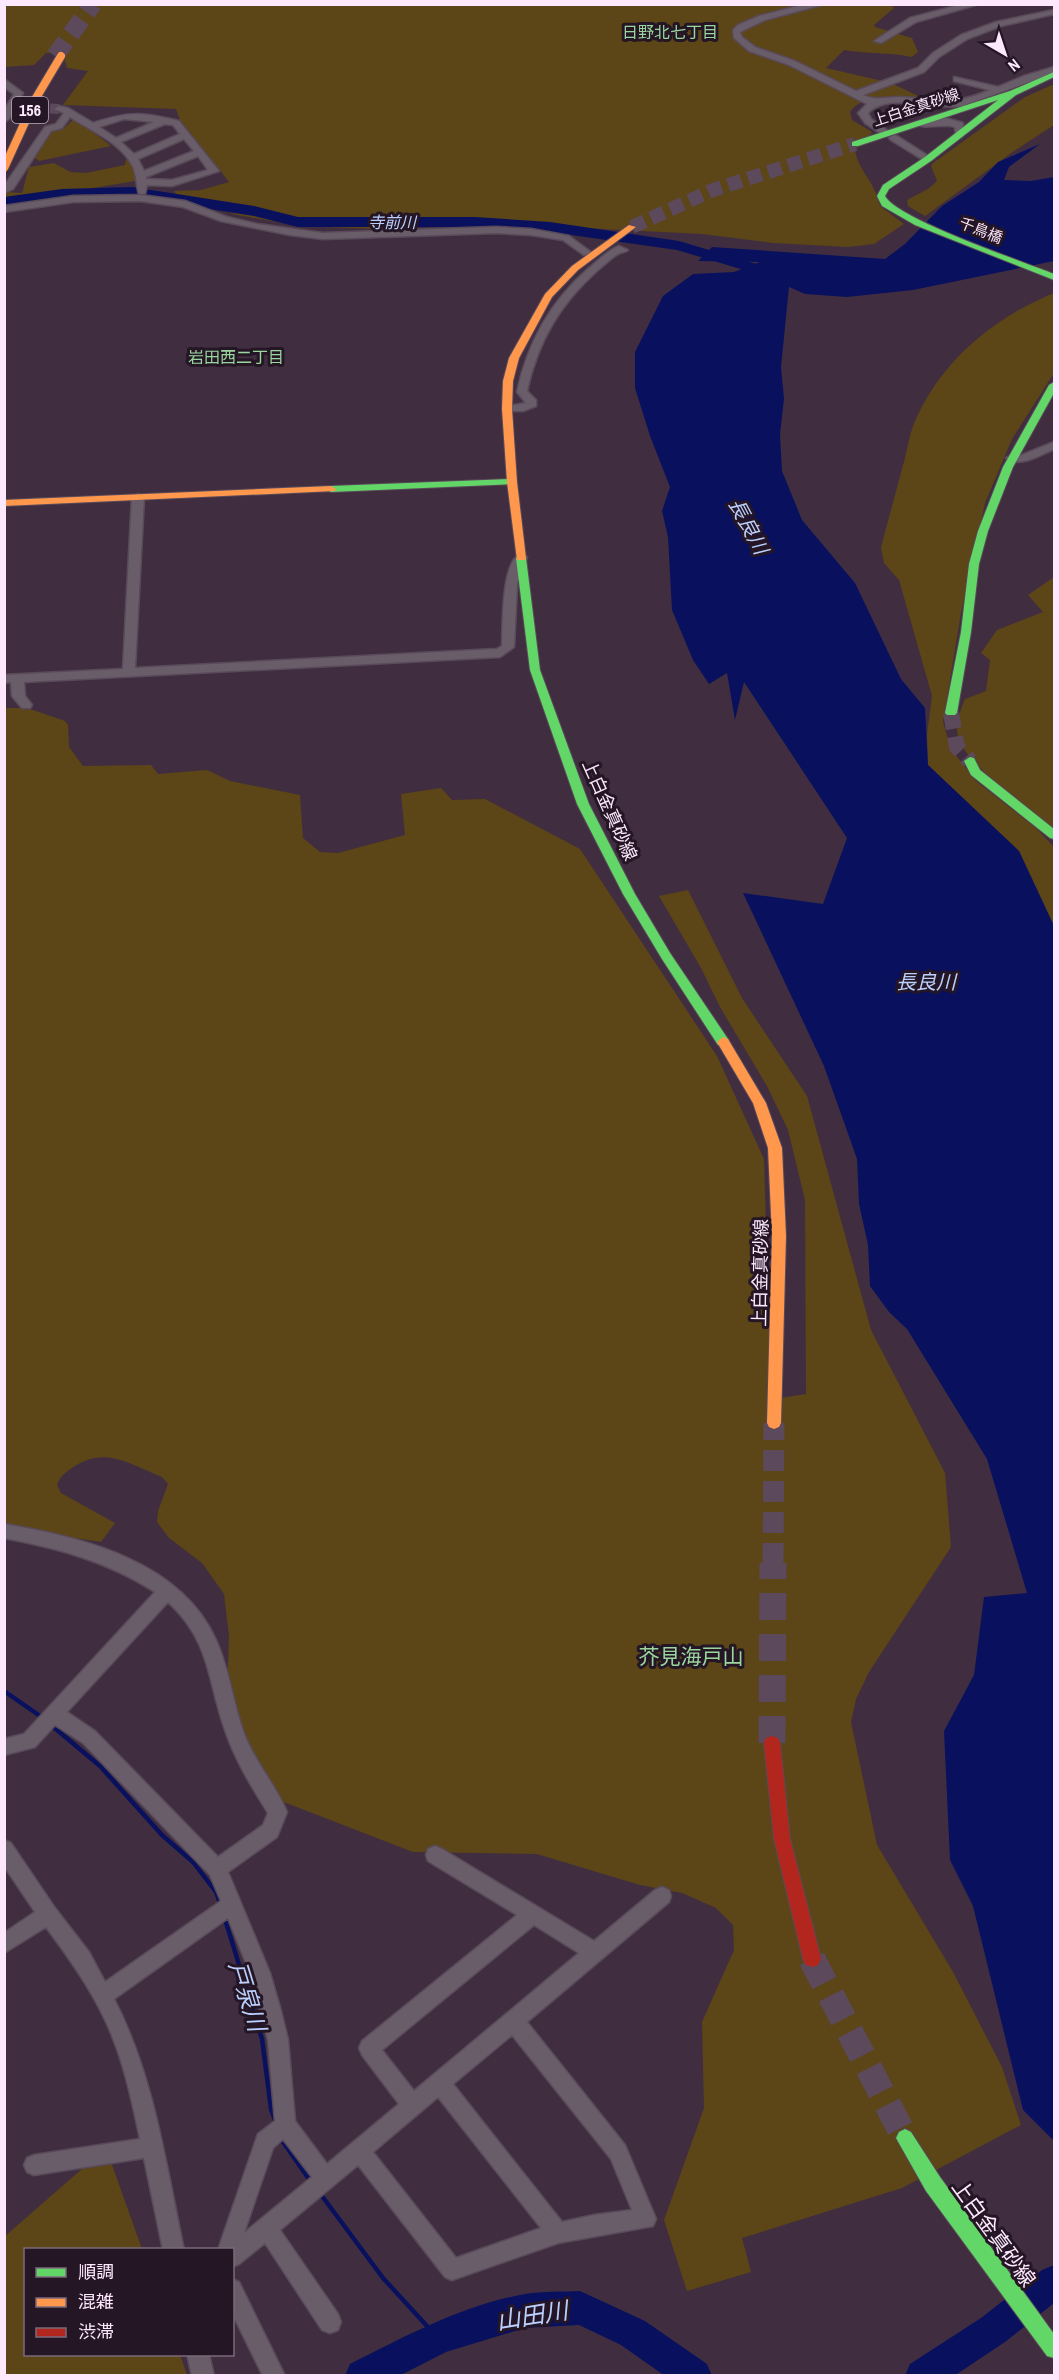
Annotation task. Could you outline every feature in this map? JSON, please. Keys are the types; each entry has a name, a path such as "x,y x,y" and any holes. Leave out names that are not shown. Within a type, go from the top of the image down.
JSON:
{"main road":[{"name":"156","path":"4,151 32,92 58,56 4,168"},
{"name":"上白金真砂線","path":"855,144 945,116 1054,72"},
{"path":"928,159 972,125 1006,92"},
{"name":"千鳥橋","path":"928,159 886,187 881,196 885,204 895,212 1054,278"},
{"name":"上白金真砂線","path":"629,228 575,268 548,296 533,321 511,369 507,409 512,482 521,557 535,670 583,804 629,894 666,956 709,1018 759,1103 775,1148 779,1236 774,1423"},
{"path":"951,713 975,557 989,510 1011,458 1054,385"},
{"path":"4,503 512,482"},
{"path":"970,761 975,772 1054,835"},
{"path":"772,1743 782,1839 812,1959"},
{"name":"上白金真砂線","path":"905,2138 933,2184 1054,2349"}],"street":[{"path":"821,4 752,21 740,26 736,32 738,38 758,51 792,63 873,103"},
{"path":"878,41 913,20 975,4"},
{"path":"857,94 921,70 936,55 964,37 999,24 1054,12"},
{"path":"957,79 1006,92"},
{"path":"4,82 19,93 16,107 4,118"},
{"path":"883,131 868,121 863,113 873,103 889,100 946,105 1006,92"},
{"path":"59,109 71,114 114,142 133,158 141,188"},
{"path":"4,190 10,188 48,129 58,126 66,116 71,114"},
{"path":"4,208 172,183 214,171 176,123 123,116 92,128"},
{"path":"945,116 956,117 972,125"},
{"path":"114,142 166,120"},
{"path":"920,124 951,121 960,125 959,135"},
{"path":"133,158 186,134"},
{"path":"894,138 928,159"},
{"path":"141,188 200,152"},
{"path":"141,188 246,225 290,232 322,236 496,230 531,232 566,238 595,257"},
{"path":"507,409 523,408 532,404 522,392 525,372 545,318 571,291 595,257 619,249 623,250"},
{"path":"1011,458 1024,458 1054,445"},
{"path":"129,674 138,497"},
{"path":"26,705 19,699 11,679 500,653 508,647 511,584 521,557"},
{"path":"4,1531 81,1548 141,1573 181,1602 204,1633 217,1667 232,1725 244,1758 278,1812 270,1831 217,1869"},
{"path":"4,1747 29,1741 167,1591"},
{"path":"49,1721 89,1737 217,1869 260,1974 278,2040 278,2131 229,2248"},
{"path":"4,1849 48,1915 82,1959 123,2037 140,2094 174,2248"},
{"path":"435,1855 595,1952"},
{"path":"234,2254 662,1896"},
{"path":"102,1996 231,1905"},
{"path":"412,2105 369,2048 533,1914"},
{"path":"4,1944 48,1915"},
{"path":"359,2150 452,2270 558,2233 594,2225 646,2219 618,2152 513,2021"},
{"path":"439,2083 558,2233"},
{"path":"278,2131 316,2185"},
{"path":"34,2165 119,2154 152,2147"},
{"path":"267,2228 330,2322"},
{"path":"234,2293 274,2376"},
{"path":"198,2356 203,2376"}],"shaded area":[{"path":"891,4 894,8 874,25 875,27 912,38 918,52 912,57 844,50 826,68 891,83 918,96 872,100 856,106 850,112 852,120 872,132 855,150 859,164 878,197 880,206 904,224 874,244 848,247 773,243 702,234 481,223 375,229 300,226 238,215 177,197 174,191 201,190 229,182 180,120 176,109 63,105 88,71 67,68 63,54 46,53 34,65 5,67 5,5"},
{"path":"1054,84 1054,125 1014,151 925,216 908,206 907,200 928,189 937,181 931,166 933,163 1025,97"},
{"path":"75,118 111,146 39,161 35,158 50,132 63,129"},
{"path":"131,159 141,180 93,188 90,191 5,201 5,192 22,193 29,167 54,163 70,172 86,173 125,165 126,160"},
{"path":"1054,293 1054,373 1012,439 985,503 961,613 943,722 951,749 976,781 1037,829 1054,847 1054,926 1019,851 928,765 927,735 932,696 899,580 884,563 881,547 912,428 927,397 956,359 973,342 1011,314"},
{"path":"1054,577 1054,828 1017,801 978,765 961,744 957,727 965,699 986,691 990,660 981,653 997,630 1043,612 1028,595"},
{"path":"5,708 27,708 65,721 68,725 69,747 83,766 151,765 158,774 207,770 230,781 300,795 303,838 320,852 338,853 405,835 401,794 441,788 452,800 485,799 580,849 717,1056 764,1159 768,1295 780,1398 806,1394 805,1200 788,1130 767,1086 720,1007 701,968 659,896 688,890 742,998 807,1096 871,1330 945,1473 951,1547 869,1672 856,1699 851,1722 877,1845 953,1972 1002,2067 1021,2125 902,2188 742,2238 751,2272 687,2291 664,2220 704,2108 702,2022 734,1950 733,1925 716,1908 682,1893 640,1885 537,1854 413,1852 276,1799 242,1757 227,1691 229,1636 224,1594 202,1563 169,1538 157,1522 158,1511 168,1484 162,1477 128,1462 106,1457 84,1461 63,1475 57,1485 61,1493 115,1523 101,1542 5,1528"},
{"path":"106,2148 142,2248 24,2248 24,2356 180,2356 187,2375 5,2375 4,2237"}],"water":[{"name":"長良川","path":"1040,144 1009,167 1004,180 1031,181 1054,177 1054,261 913,290 847,297 805,294 789,287 781,367 784,399 780,434 782,471 802,520 855,583 901,679 925,708 928,765 1019,851 1054,926 1054,2141 1023,2110 973,1906 950,1860 944,1731 974,1675 984,1597 1027,1593 987,1459 907,1329 889,1312 870,1286 868,1245 859,1204 857,1159 824,1066 743,893 823,904 847,838 744,682 735,720 727,673 709,684 693,660 672,610 668,537 662,511 670,487 650,436 635,388 635,352 663,296 693,274 734,272 760,262 698,261 712,247 885,259 905,244 942,206 979,182 998,162"}],"waterway":[{"name":"寺前川","path":"4,202 62,194 132,192 254,211 298,222 475,222 550,227 679,246 777,275"},
{"name":"戸泉川","path":"4,1691 43,1718"},
{"name":"戸泉川","path":"51,1725 100,1766 162,1835 193,1862 216,1892 221,1906"},
{"name":"戸泉川","path":"224,1916 262,2039 271,2109 276,2123"},
{"name":"戸泉川","path":"279,2136 311,2182"},
{"name":"戸泉川","path":"319,2192 383,2278 438,2338"},
{"name":"山田川","path":"922,2376 993,2330 1054,2282"},
{"name":"山田川","path":"362,2376 438,2338 468,2327 525,2311 580,2308 633,2333 695,2376"}],"tunnel":[{"path":"55,56 93,4"},
{"path":"21,107 59,109"},
{"path":"632,227 713,190 855,144"},
{"path":"951,713 957,747 970,761"},
{"path":"773,1564 774,1423"},
{"path":"772,1743 773,1563"},
{"path":"812,1959 905,2138"}],"traffic: fast":[{"path":"855,144 1013,93 1054,74"},
{"path":"1013,93 928,159 886,187 881,196 885,204 918,223 1054,277"},
{"path":"951,713 966,632 974,564 983,531 1008,467 1054,385"},
{"path":"331,489 512,482"},
{"path":"521,558 535,670 583,804 629,894 666,956 723,1042"},
{"path":"970,761 975,772 1054,835"},
{"path":"905,2138 933,2184 1054,2349"}],"traffic: slow":[{"path":"4,168 36,98 61,56"},
{"path":"521,558 512,482 507,409 508,381 514,358 548,296 575,268 632,227"},
{"path":"4,503 331,489"},
{"path":"723,1042 759,1103 775,1148 779,1236 774,1423"}],"traffic: jam":[{"path":"772,1743 782,1839 812,1959"}],"district":[{"name":"日野北七丁目","path":"670,32"},
{"name":"岩田西二丁目","path":"236,357"},
{"name":"芥見海戸山","path":"691,1656"}]}
